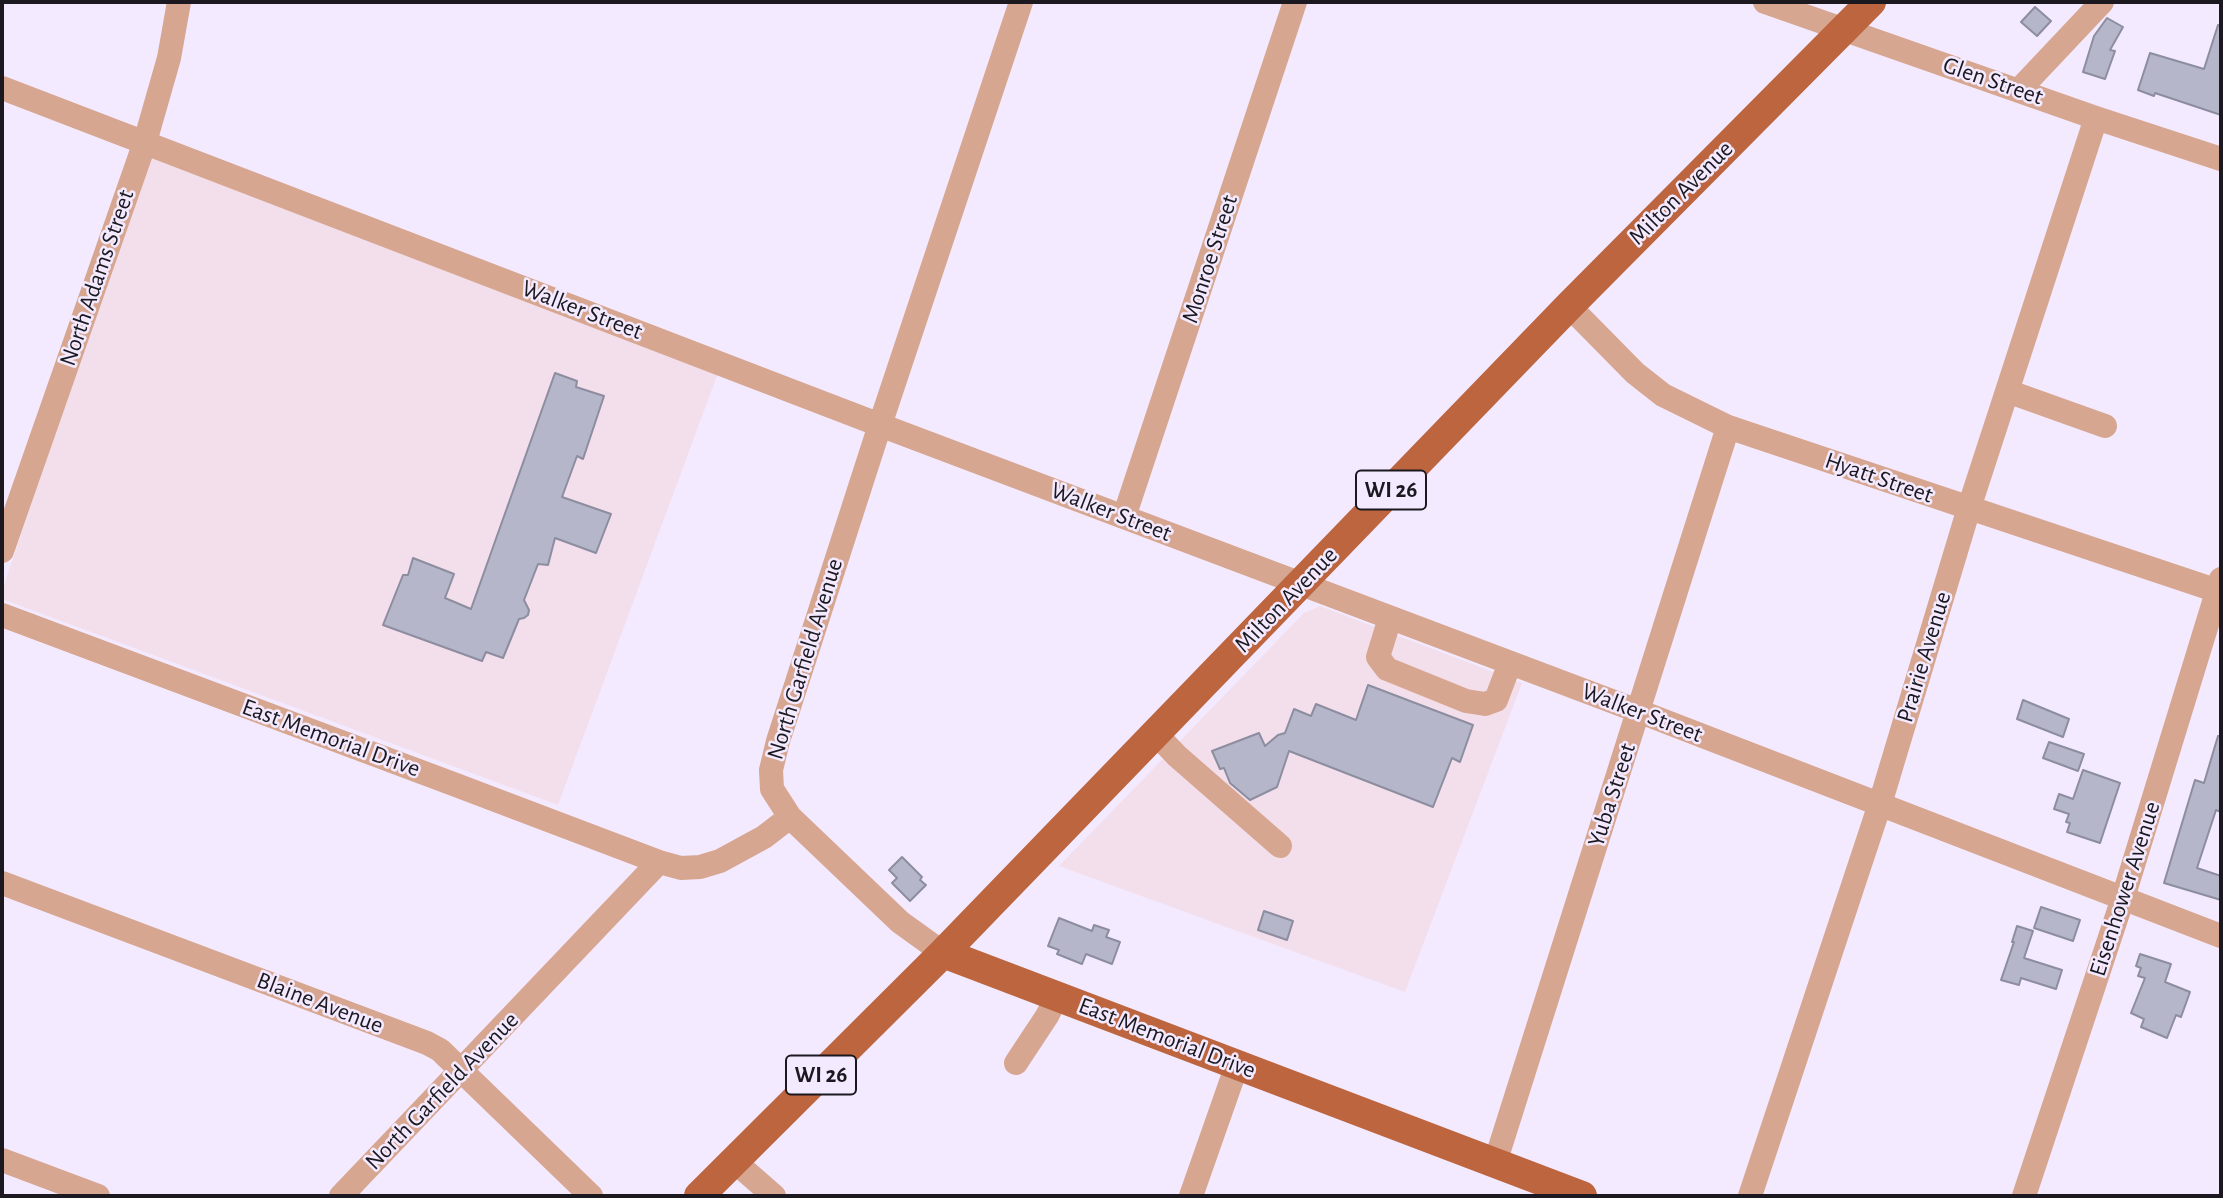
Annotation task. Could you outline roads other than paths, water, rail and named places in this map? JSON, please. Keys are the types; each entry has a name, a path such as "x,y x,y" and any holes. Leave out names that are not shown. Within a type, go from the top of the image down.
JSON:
{"main road":[{"name":"Milton Avenue","path":"699,1196 943,953 1569,306 1871,2"},
{"name":"East Memorial Drive","path":"943,953 1582,1196"}],"street":[{"name":"North Adams Street","path":"2,551 145,142 169,58 179,2"},
{"name":"North Garfield Avenue","path":"790,817 772,789 771,770 778,741 1021,2"},
{"name":"Monroe Street","path":"1124,517 1295,2"},
{"name":"Glen Street","path":"1765,2 2221,159"},
{"path":"2019,90 2102,2"},
{"name":"Walker Street","path":"2,88 880,425 1639,711 2221,936"},
{"name":"Prairie Avenue","path":"1750,1196 1880,804 1969,509 2096,118"},
{"name":"Hyatt Street","path":"1569,306 1635,373 1663,395 1728,427 1969,509 2220,588"},
{"path":"2007,391 2105,426"},
{"name":"Yuba Street","path":"1495,1163 1728,427"},
{"name":"Eisenhower Avenue","path":"2024,1196 2123,898 2220,588"},
{"name":"East Memorial Drive","path":"2,615 659,862"},
{"path":"1390,618 1378,657 1387,669 1466,701 1485,704 1496,701 1510,663"},
{"path":"1156,734 1177,756 1280,846"},
{"path":"659,862 681,868 701,867 720,861 764,837 790,817"},
{"name":"East Memorial Drive","path":"790,817 900,922 943,953"},
{"name":"North Garfield Avenue","path":"341,1196 659,862"},
{"name":"Blaine Avenue","path":"2,883 427,1043 440,1050 463,1070 591,1196"},
{"path":"1016,1063 1057,997"},
{"path":"1191,1196 1237,1065"},
{"path":"2,1160 98,1196"},
{"path":"734,1161 774,1196"}]}
